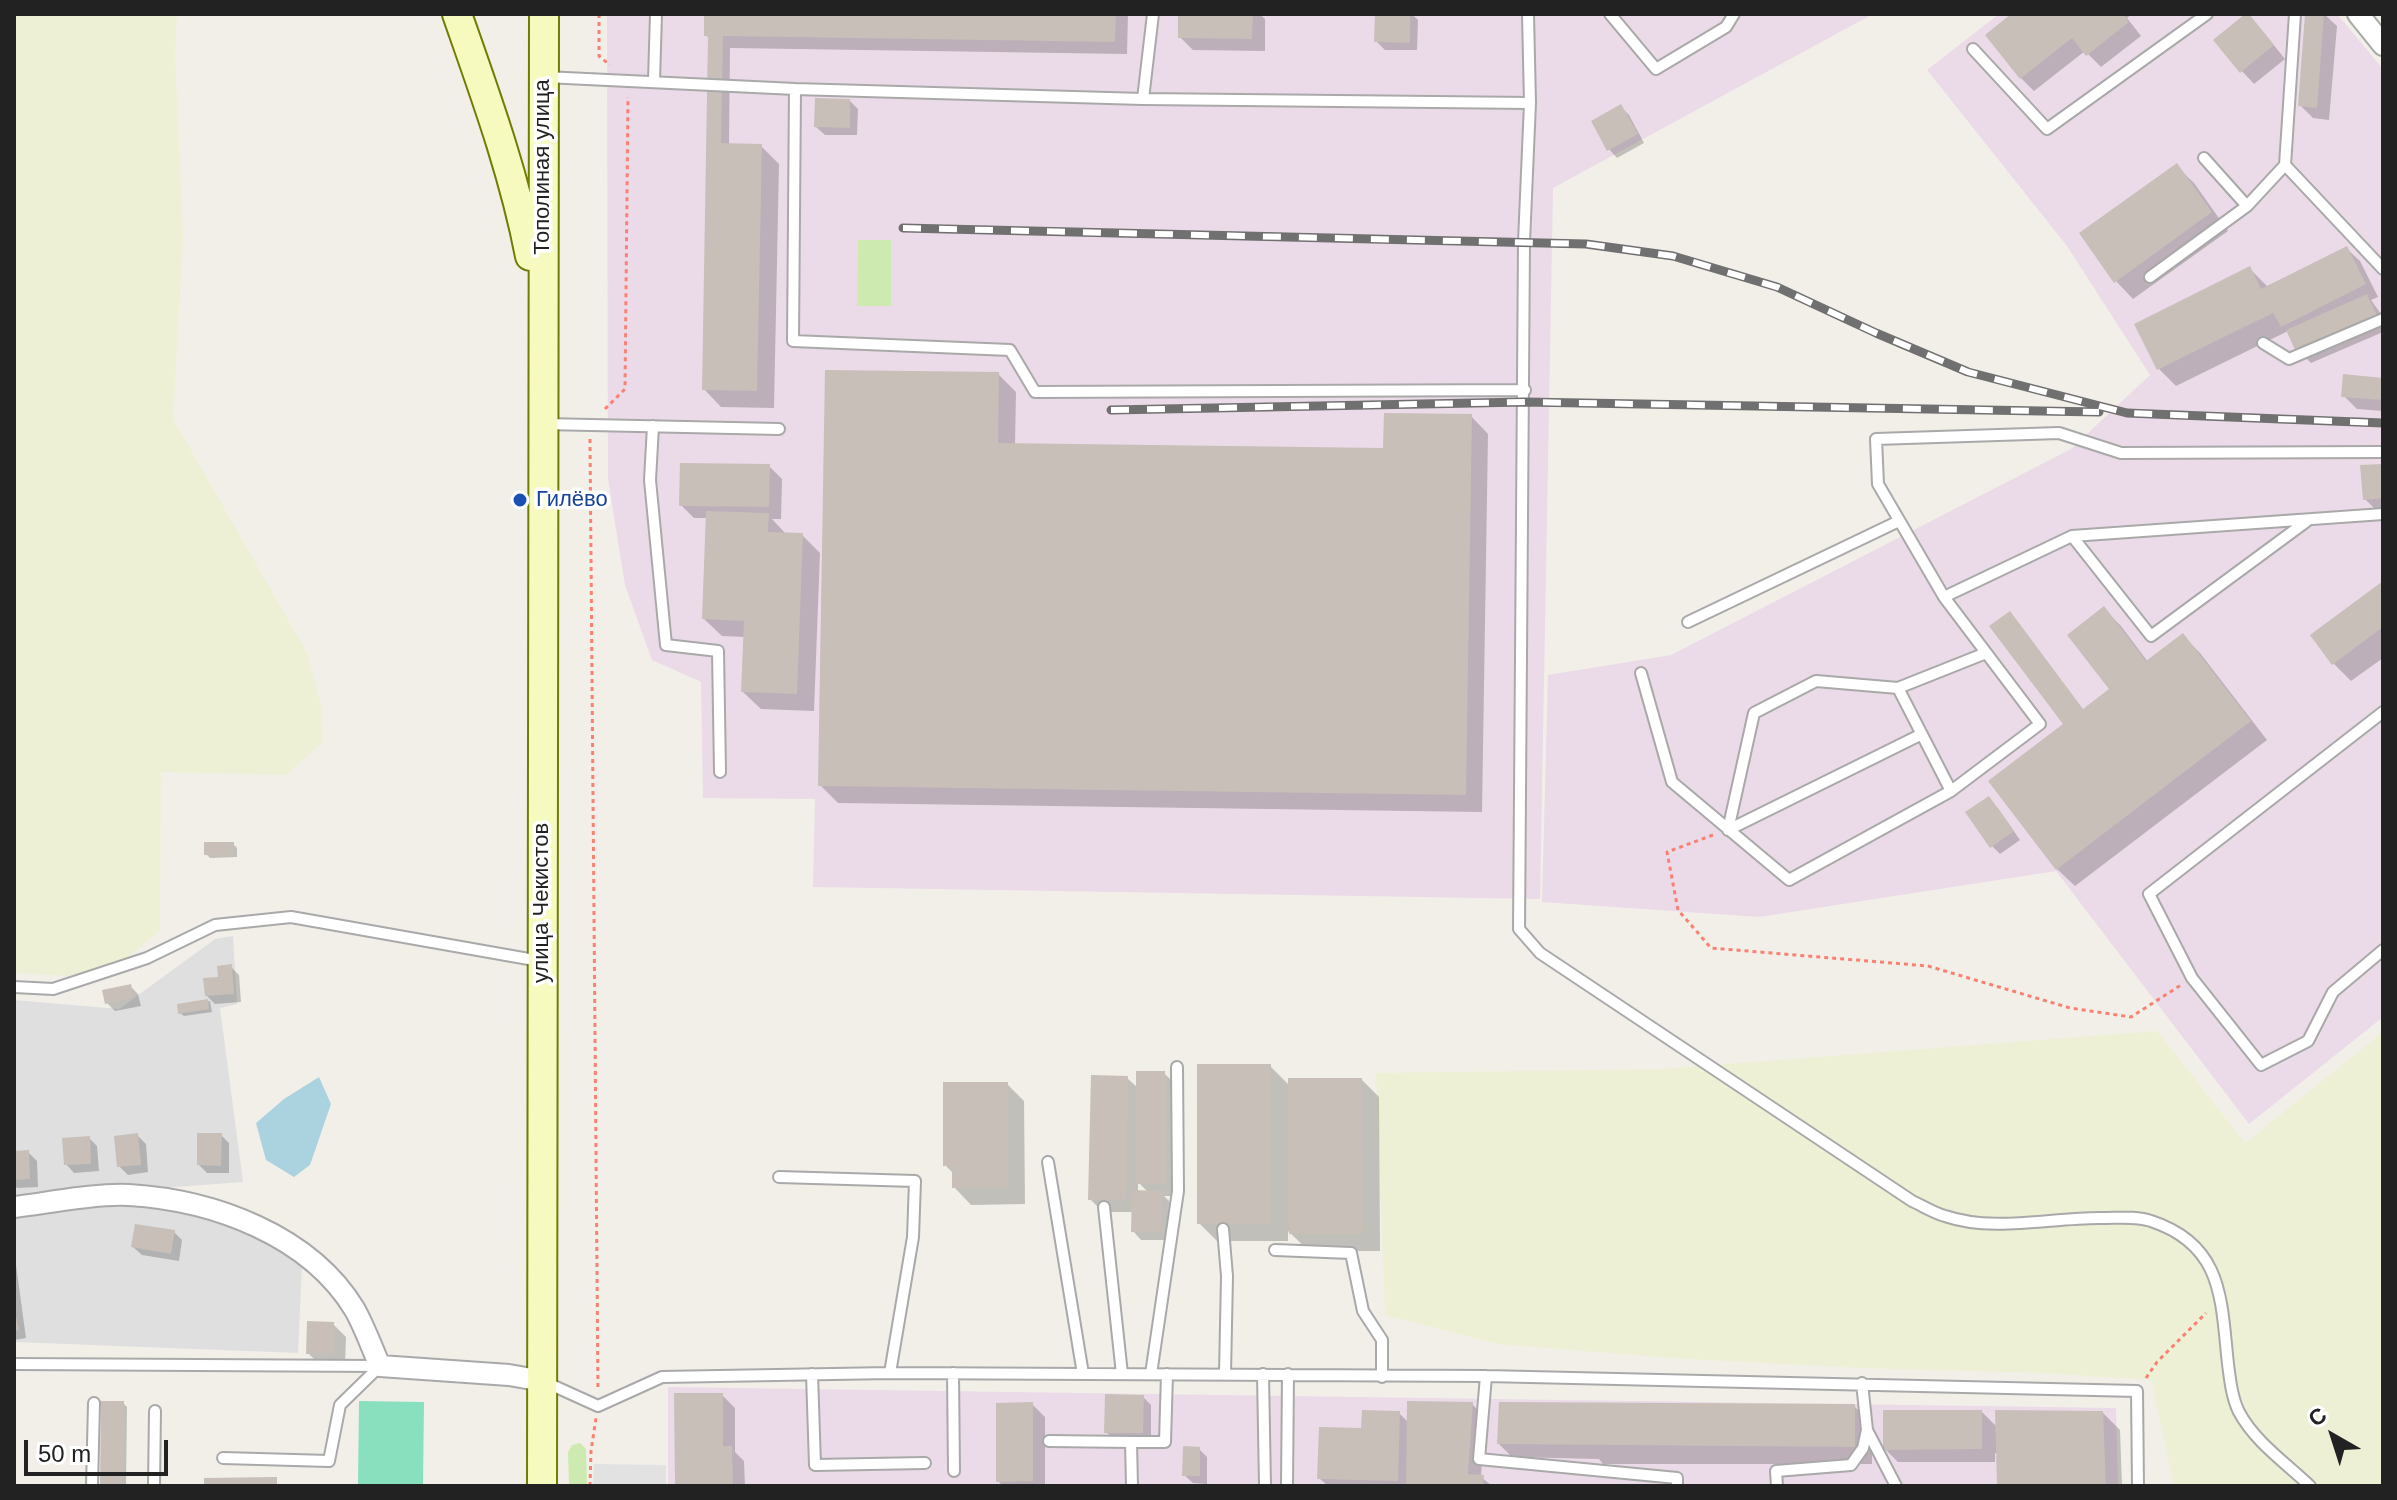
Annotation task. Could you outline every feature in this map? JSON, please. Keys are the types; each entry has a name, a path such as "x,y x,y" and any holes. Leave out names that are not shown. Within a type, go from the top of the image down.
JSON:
{"main road":[{"path":"457,14 495,122 521,212 542,320"},
{"name":"Тополиная улица","path":"542,320 544,14"},
{"name":"улица Чекистов","path":"542,320 542,1486"}],"street":[{"path":"2358,14 2383,45"},
{"path":"14,1207 126,1194 173,1200 213,1211 275,1235 319,1267 354,1309 380,1366 509,1375 543,1381"}],"lane":[{"path":"654,81 656,14"},
{"path":"1143,99 1153,14"},
{"path":"1528,14 1530,103 1524,242 1519,929 1540,953 1912,1201 1945,1216 1971,1222 2091,1217 2149,1220 2191,1242 2215,1275 2221,1299 2230,1382 2238,1410 2254,1434 2310,1486"},
{"path":"1610,14 1656,69 1726,27 1734,14"},
{"path":"1973,49 2047,129 2207,14"},
{"path":"2150,277 2247,206 2285,165 2295,14"},
{"path":"543,76 795,89 1143,99 1530,103"},
{"path":"795,89 793,341 1010,350 1035,392 1525,390"},
{"path":"2204,158 2247,206"},
{"path":"2285,165 2383,269"},
{"path":"2263,343 2289,359 2383,319"},
{"path":"542,424 779,429"},
{"path":"653,426 650,480 666,645 718,651 720,772"},
{"path":"1641,673 1672,782 1789,880 1951,791 2040,724 1944,597 1899,521 1878,484 1876,439 2059,433 2121,453 2383,452"},
{"path":"1944,597 2072,536 2383,514"},
{"path":"2072,536 2151,636 2310,519"},
{"path":"1688,622 1899,521"},
{"path":"1728,830 1754,713 1816,681 1898,688 1986,653"},
{"path":"1898,688 1951,791"},
{"path":"2383,712 2149,894 2192,978 2261,1065 2308,1041 2333,992 2383,950"},
{"path":"1728,830 1920,735"},
{"path":"14,987 53,989 147,958 215,925 291,917 542,961"},
{"path":"1151,1374 1178,1191 1177,1067"},
{"path":"1048,1162 1083,1374"},
{"path":"779,1177 915,1181 913,1237 890,1373"},
{"path":"1104,1207 1122,1374"},
{"path":"1223,1229 1227,1276 1225,1374"},
{"path":"1275,1250 1351,1253 1363,1311 1382,1340 1382,1377"},
{"path":"14,1364 380,1366"},
{"path":"223,1458 329,1461 340,1405 380,1366"},
{"path":"543,1381 598,1406 662,1377 890,1373 1486,1376 2137,1391 2138,1486"},
{"path":"953,1373 954,1471"},
{"path":"812,1374 815,1465 925,1463"},
{"path":"1049,1441 1165,1442 1167,1374"},
{"path":"1263,1374 1265,1486"},
{"path":"1287,1486 1288,1374"},
{"path":"1486,1376 1479,1459 1677,1478 1677,1486"},
{"path":"1777,1486 1776,1471 1851,1465 1863,1448 1867,1430 1862,1383"},
{"path":"92,1486 94,1403"},
{"path":"154,1486 155,1411"},
{"path":"1867,1430 1896,1486"},
{"path":"1131,1442 1132,1486"}],"path":[{"path":"590,1486 591,1451 598,1406 590,424 625,389 628,80 599,56 599,14"},
{"path":"1728,830 1667,852 1678,910 1711,948 1928,966 2070,1008 2131,1017 2192,978"},
{"path":"2137,1391 2157,1362 2221,1299"}],"shaded area":[{"path":"607,14 1873,14 1553,188 1540,899 813,887 815,799 703,798 701,682 652,660 625,585 608,479"},
{"path":"1999,14 2337,14 2383,69 2383,1017 2249,1124 2056,871 1759,917 1542,902 1548,675 1671,655 2071,449 2150,375 2067,246 1927,70"},
{"path":"233,936 237,1004 220,1008 243,1182 14,1199 14,1000 119,1009 215,939"},
{"path":"143,1200 261,1237 302,1265 298,1353 14,1342 14,1214"},
{"path":"668,1387 2116,1408 2118,1486 668,1486"},
{"path":"594,1464 666,1465 666,1486 593,1486"}],"green space":[{"path":"14,14 177,14 175,54 183,236 173,419 307,653 321,705 323,742 286,775 161,772 160,930 104,978 14,973"},
{"path":"858,240 891,240 891,306 857,306"},
{"path":"2157,1031 2245,1143 2383,1032 2383,1486 2174,1486 2151,1380 1670,1358 1497,1344 1385,1315 1376,1073 1662,1069"},
{"path":"359,1401 424,1402 423,1486 358,1486"},
{"path":"580,1443 586,1449 587,1486 569,1486 568,1452 572,1445"}],"water":[{"path":"319,1077 331,1104 310,1165 294,1177 266,1160 256,1123 284,1099"}],"building":[{"path":"704,14 1116,14 1115,42 723,36 721,143 762,144 757,391 702,390 708,36 704,36"},
{"path":"1178,14 1253,14 1252,39 1178,38"},
{"path":"1375,14 1410,14 1410,43 1374,42"},
{"path":"2011,14 2123,14 2129,22 2086,56 2072,38 2020,79 1985,35"},
{"path":"2249,14 2274,45 2240,73 2213,40"},
{"path":"2305,14 2324,14 2317,108 2298,106"},
{"path":"815,98 850,99 850,128 814,127"},
{"path":"1621,104 1638,134 1607,151 1591,121"},
{"path":"2177,163 2212,212 2114,283 2079,233"},
{"path":"2347,246 2366,284 2281,327 2273,313 2157,370 2134,324 2250,266 2261,289"},
{"path":"2367,294 2377,316 2296,352 2286,330"},
{"path":"825,370 999,372 998,443 1383,448 1384,413 1472,414 1466,795 818,786"},
{"path":"2343,374 2383,378 2383,400 2341,397"},
{"path":"680,463 770,464 769,507 679,506"},
{"path":"2383,464 2383,498 2363,500 2360,465"},
{"path":"706,511 769,513 768,532 803,533 797,694 741,692 744,621 702,619"},
{"path":"2383,581 2383,627 2332,665 2310,635"},
{"path":"2104,606 2146,661 2183,633 2251,721 2056,870 1988,781 2063,724 1989,626 2010,611 2083,709 2109,689 2067,635"},
{"path":"1989,796 2014,831 1990,848 1965,812"},
{"path":"204,842 234,842 234,855 204,855"},
{"path":"232,964 234,994 205,996 203,978 218,977 217,966"},
{"path":"131,984 134,998 105,1004 102,990"},
{"path":"208,999 209,1009 178,1014 177,1004"},
{"path":"1197,1064 1271,1064 1271,1224 1197,1224"},
{"path":"1136,1071 1165,1071 1166,1184 1136,1184"},
{"path":"1091,1075 1128,1076 1125,1200 1088,1200"},
{"path":"1288,1078 1362,1078 1363,1234 1289,1234"},
{"path":"943,1082 1008,1082 1008,1188 952,1188 952,1166 943,1166"},
{"path":"138,1133 141,1165 117,1167 114,1136"},
{"path":"197,1133 222,1133 221,1166 197,1165"},
{"path":"90,1136 91,1164 64,1165 62,1138"},
{"path":"29,1150 30,1179 14,1180 14,1151"},
{"path":"1132,1190 1162,1191 1161,1233 1131,1232"},
{"path":"135,1224 175,1230 171,1254 131,1247"},
{"path":"14,1307 19,1330 14,1331"},
{"path":"307,1321 334,1322 333,1354 306,1354"},
{"path":"674,1393 723,1393 723,1446 732,1446 733,1486 675,1486"},
{"path":"1105,1394 1144,1395 1143,1433 1104,1433"},
{"path":"101,1401 124,1401 123,1486 100,1486"},
{"path":"1407,1401 1473,1402 1468,1474 1484,1475 1483,1486 1406,1486"},
{"path":"1033,1402 1033,1481 996,1482 996,1403"},
{"path":"1499,1402 1855,1404 1855,1447 1497,1444"},
{"path":"1362,1410 1400,1411 1398,1481 1317,1479 1319,1427 1361,1428"},
{"path":"1883,1410 1982,1410 1982,1449 1883,1450"},
{"path":"1995,1410 2103,1411 2106,1486 1997,1486"},
{"path":"1183,1446 1200,1447 1200,1476 1182,1476"},
{"path":"277,1477 277,1486 204,1486 204,1478"}],"railway":[{"path":"903,228 1586,244 1673,256 1777,287 1968,372 2127,413 2383,423"},
{"path":"1111,410 1525,402 2099,412"}],"place":[{"name":"Гилёво","path":"520,500"}]}
